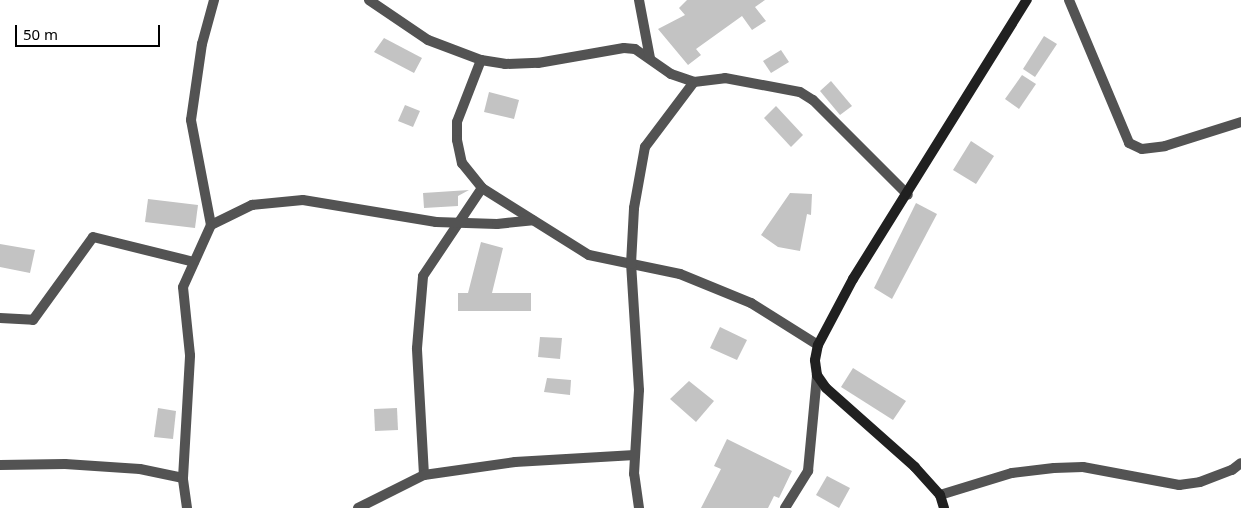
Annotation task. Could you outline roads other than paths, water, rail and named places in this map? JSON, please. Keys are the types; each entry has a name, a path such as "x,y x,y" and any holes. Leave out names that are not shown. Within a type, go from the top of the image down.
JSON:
{"main road":[{"path":"944,508 940,494 876,430 845,407 817,375 815,360 818,345 853,279 908,195 1027,0"}],"street":[{"path":"187,508 183,478 190,354 183,287 211,225 191,120 202,44 214,0"},
{"path":"369,0 428,40 481,60 505,64 538,63 624,48 635,49 671,74 694,82 725,78 807,95 908,195"},
{"path":"638,0 650,58"},
{"path":"1069,0 1129,143 1142,149 1164,146 1241,122"},
{"path":"481,60 458,122 457,140 462,163 482,188 589,255 680,274 751,303 818,345"},
{"path":"639,508 634,474 639,390 631,264 634,208 646,147 694,82"},
{"path":"424,476 417,348 424,276 457,223 482,188"},
{"path":"211,225 252,205 303,200 457,223 497,224 533,220"},
{"path":"0,318 34,320 93,237 194,262"},
{"path":"785,508 808,471 817,375"},
{"path":"358,508 424,476 515,462 635,455"},
{"path":"940,494 1012,472 1054,468 1083,467 1178,485 1200,482 1232,470 1241,463"},
{"path":"0,465 65,464 140,469 183,478"}]}
